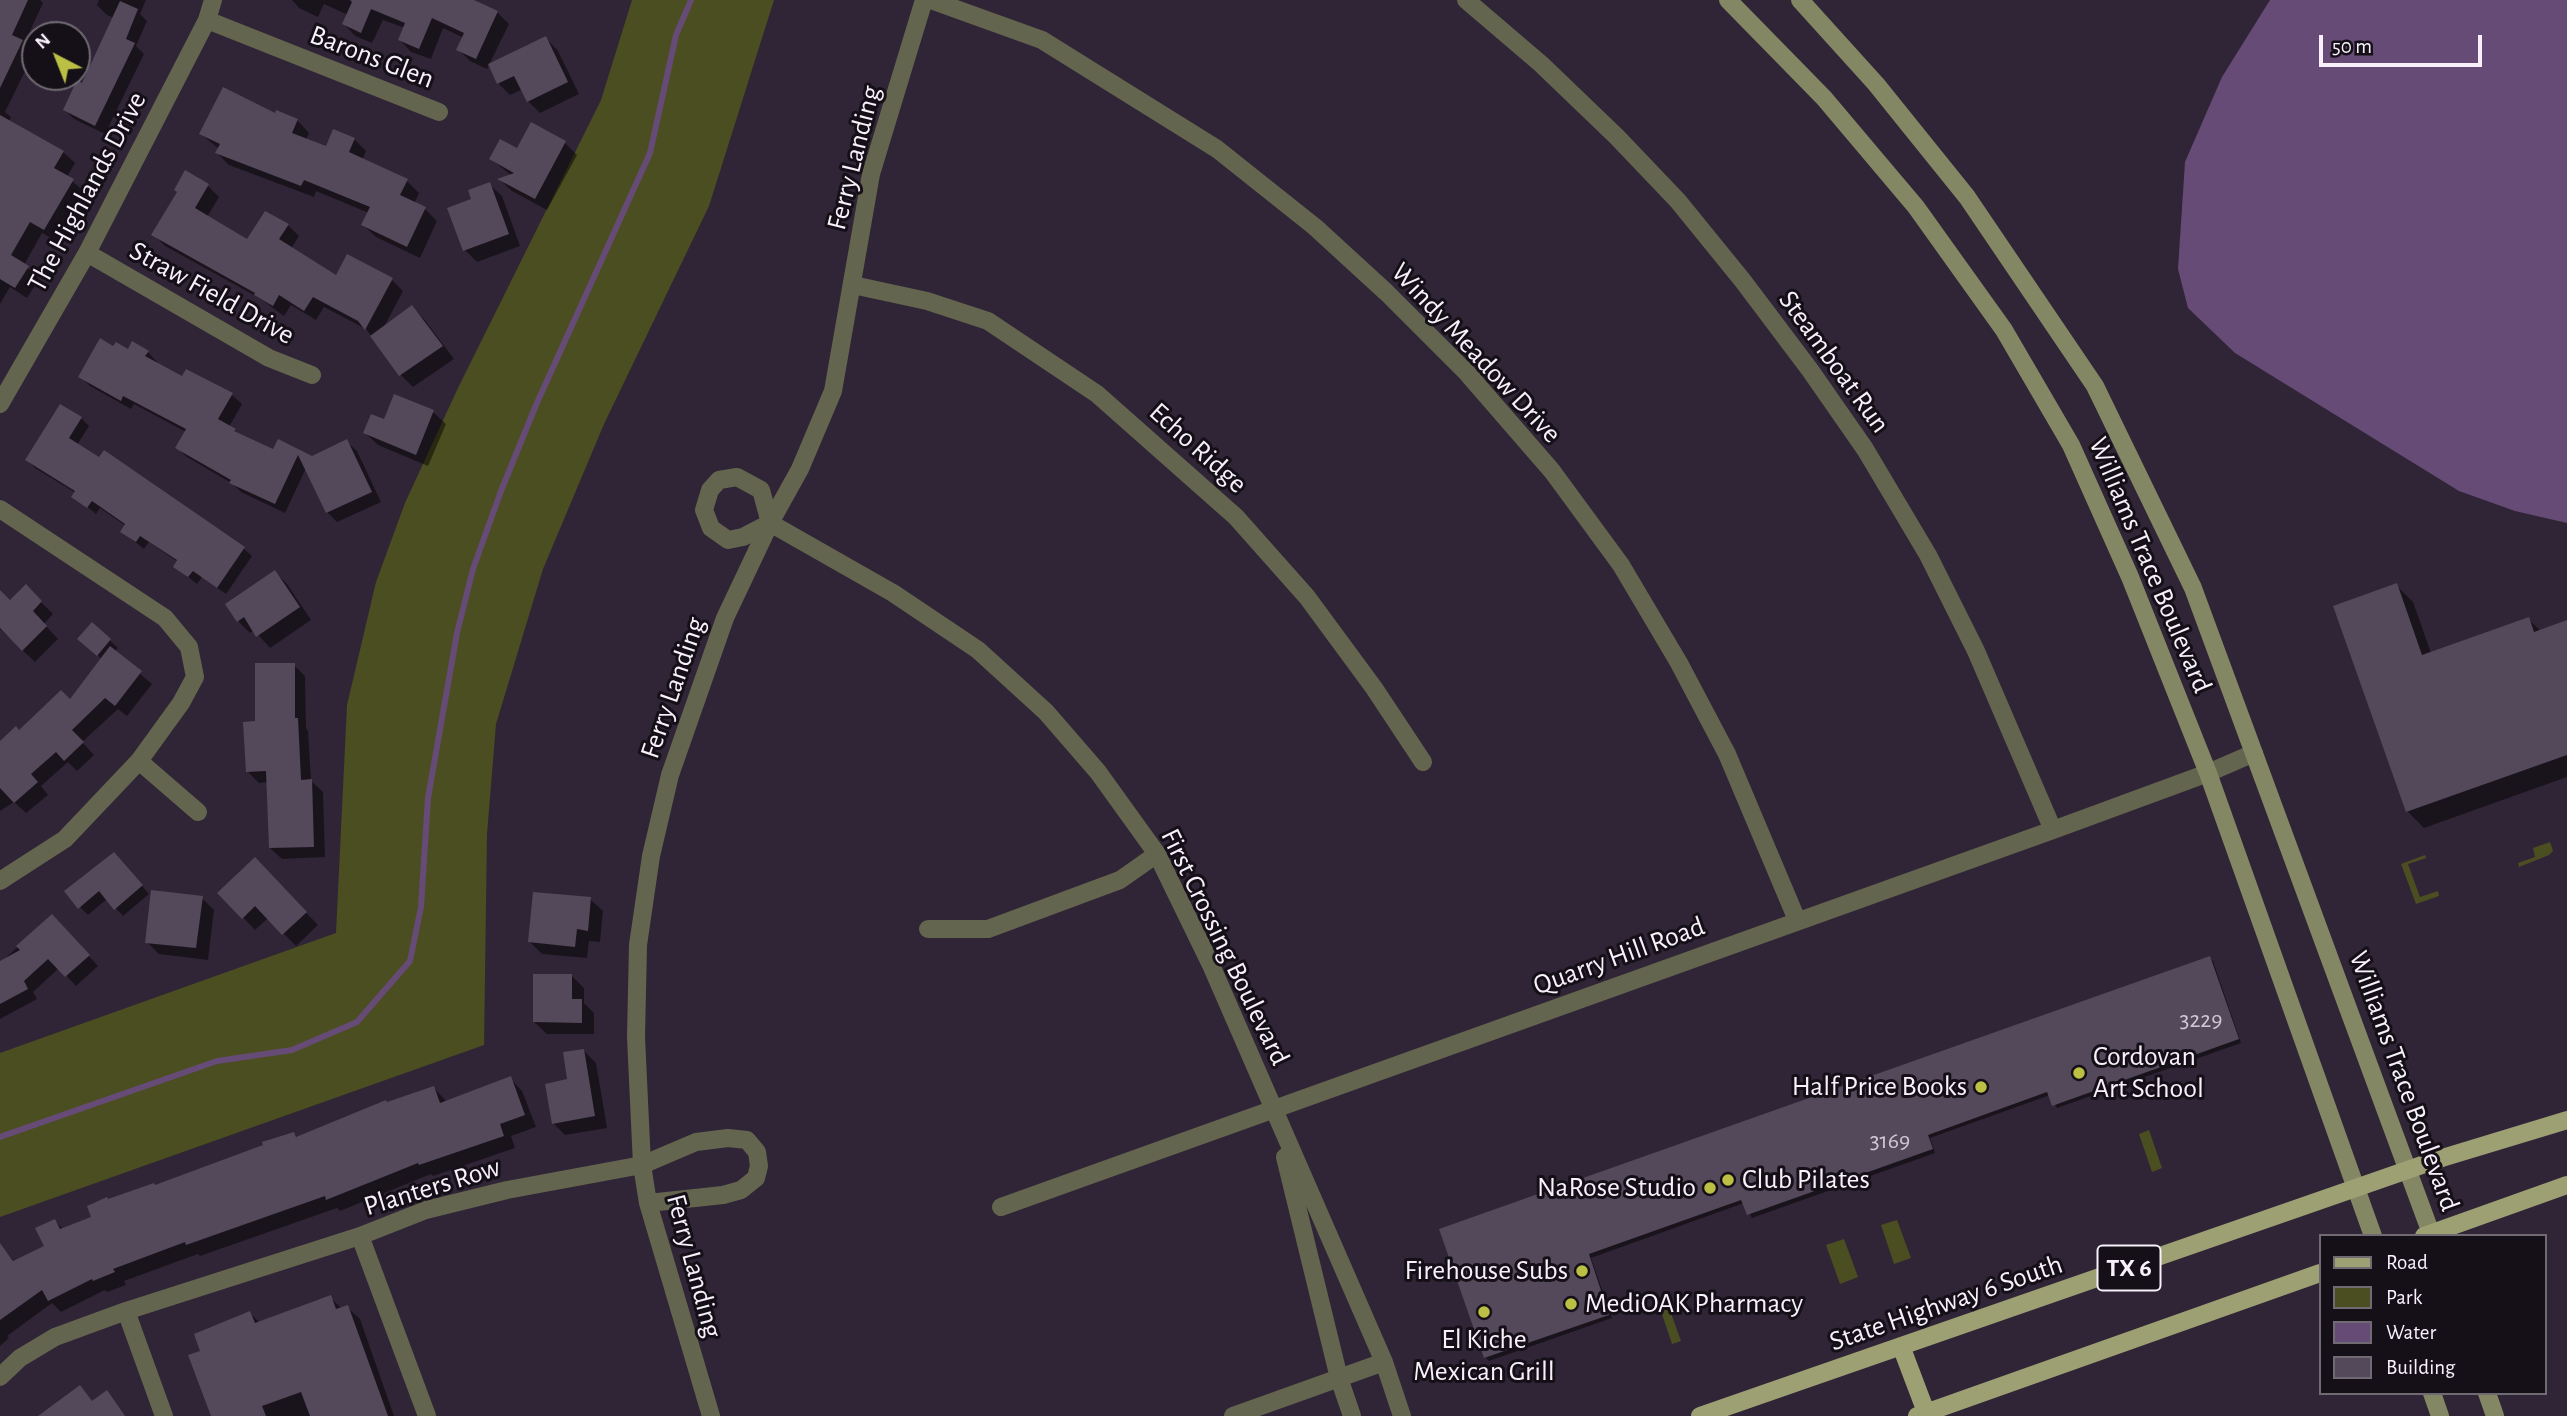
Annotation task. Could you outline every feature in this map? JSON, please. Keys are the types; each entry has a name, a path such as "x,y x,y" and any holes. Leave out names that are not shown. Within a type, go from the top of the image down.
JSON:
{"main road":[{"name":"Williams Trace Boulevard","path":"1728,0 1824,97 1916,207 2004,330 2071,445 2130,577 2208,773 2372,1234"},
{"name":"Williams Trace Boulevard","path":"1800,0 1876,83 1967,197 2095,386 2193,588 2409,1170 2429,1234"},
{"name":"State Highway 6 South","path":"1700,1416 2442,1158 2567,1120"},
{"path":"2432,1234 2567,1185"},
{"name":"TX 6","path":"1922,1414 2318,1274"},
{"path":"1901,1346 1922,1414"},
{"path":"2433,1395 2440,1416"},
{"path":"2488,1395 2495,1416"}],"street":[{"name":"The Highlands Drive","path":"0,404 87,253 214,0"},
{"name":"Ferry Landing","path":"711,1416 648,1203 642,1165 636,1037 638,945 651,856 670,775 724,618 770,523 800,469 833,391 871,174 924,0"},
{"name":"Windy Meadow Drive","path":"931,0 1042,40 1217,149 1315,227 1387,293 1467,373 1552,471 1620,565 1679,663 1727,754 1797,920"},
{"name":"Steamboat Run","path":"1466,0 1541,64 1608,128 1678,201 1810,370 1865,449 1928,555 1976,651 2053,830"},
{"name":"Barons Glen","path":"206,20 439,112"},
{"name":"Straw Field Drive","path":"87,253 269,358 312,375"},
{"name":"Echo Ridge","path":"853,285 927,300 988,321 1097,394 1236,517 1307,597 1423,762"},
{"path":"0,509 165,618 189,647 195,677 181,703 139,761 65,839 0,881"},
{"name":"First Crossing Boulevard","path":"770,523 893,593 978,650 1046,712 1098,772 1157,854 1211,965 1384,1362 1402,1416"},
{"name":"Quarry Hill Road","path":"1001,1207 2053,830 2208,773 2254,753"},
{"path":"139,761 198,812"},
{"path":"928,929 988,929 1120,880 1157,854"},
{"name":"First Crossing Boulevard","path":"1273,1109 1339,1378 1352,1416"},
{"name":"Planters Row","path":"0,1377 20,1358 55,1337 126,1311 360,1236 426,1210 507,1190 642,1165 696,1142 728,1138 747,1140 757,1152 759,1166 756,1178 741,1190 723,1195 648,1203"},
{"path":"360,1236 427,1416"},
{"path":"126,1311 164,1416"},
{"path":"1233,1416 1384,1362"}],"green space":[{"path":"632,0 774,0 709,206 604,424 543,569 496,724 487,834 484,1045 0,1217 0,1053 336,933 347,705 376,582 405,503 457,390 601,100"},
{"path":"2550,842 2553,851 2549,855 2519,867 2518,863 2535,857 2533,848"},
{"path":"2425,855 2426,858 2408,864 2420,897 2438,891 2439,896 2416,904 2401,864"},
{"path":"2149,1130 2162,1168 2152,1172 2139,1134"},
{"path":"1897,1220 1911,1258 1894,1264 1881,1225"},
{"path":"1844,1239 1858,1277 1840,1284 1826,1245"},
{"path":"1667,1302 1681,1341 1672,1344 1659,1305"}],"water":[{"path":"2270,0 2567,0 2567,523 2515,511 2459,491 2235,353 2188,308 2178,269 2185,162 2222,77"}],"building":[{"path":"0,0 28,0 12,35 21,39 21,44 0,88"},
{"path":"350,0 474,0 498,11 476,59 456,50 464,33 432,18 419,49 398,40 405,23 371,9 361,33 342,24 352,2"},
{"path":"120,1 138,9 126,39 135,43 95,126 63,110 72,91 91,91 91,64"},
{"path":"546,36 568,82 527,102 514,76 497,84 488,64"},
{"path":"223,87 275,113 276,110 298,119 292,133 326,146 333,129 355,138 349,152 408,179 400,195 426,207 407,247 361,225 370,207 304,180 301,186 215,153 220,144 199,134"},
{"path":"0,115 64,151 54,168 74,179 44,230 30,222 11,255 29,266 15,288 0,279"},
{"path":"531,122 566,141 535,199 497,179 514,173 489,159 500,139 517,148"},
{"path":"185,170 209,184 195,208 247,239 265,211 289,224 279,239 336,275 347,254 393,278 365,330 358,321 313,297 304,311 279,295 273,306 254,295 255,293 151,235 177,192 174,190"},
{"path":"490,182 509,234 463,251 447,208 471,199 468,190"},
{"path":"412,305 443,346 399,376 370,336"},
{"path":"100,338 113,346 116,342 128,349 132,341 149,351 145,356 182,376 186,369 233,393 218,419 236,429 234,431 273,449 278,439 312,456 347,439 372,492 326,513 298,455 275,504 229,483 231,480 175,448 186,429 123,396 121,401 78,377"},
{"path":"394,394 434,410 416,455 363,433 371,414 384,419"},
{"path":"60,404 82,417 69,438 99,457 104,450 245,547 217,588 193,571 188,577 173,567 177,560 140,536 136,542 120,532 125,524 92,501 87,508 71,497 75,491 25,460"},
{"path":"275,570 300,607 256,637 244,617 237,622 225,604"},
{"path":"2397,583 2422,655 2529,617 2534,632 2567,620 2567,755 2406,812 2333,606"},
{"path":"26,584 42,601 33,611 47,626 22,651 0,628 0,590 10,600"},
{"path":"92,622 111,639 97,656 77,639"},
{"path":"110,646 142,671 115,706 105,698 72,730 84,742 64,761 56,752 31,774 38,782 14,803 0,788 0,741 16,726 19,730 61,690 70,699"},
{"path":"255,663 295,663 295,718 298,718 301,780 312,779 314,847 269,848 266,771 246,772 243,722 255,721"},
{"path":"114,852 143,885 114,910 99,891 78,909 64,891"},
{"path":"255,857 307,912 282,935 255,906 242,919 217,893"},
{"path":"151,890 203,896 196,948 145,943"},
{"path":"533,892 591,897 588,931 577,929 575,947 528,942"},
{"path":"52,914 90,955 65,977 48,959 24,981 28,989 0,1004 0,961 20,950 16,946"},
{"path":"2210,956 2239,1039 2052,1106 2047,1092 1928,1135 1933,1149 1747,1215 1741,1200 1589,1254 1609,1315 1484,1358 1439,1229"},
{"path":"533,974 572,974 572,999 582,999 582,1023 533,1022"},
{"path":"584,1049 595,1116 552,1124 545,1084 567,1079 563,1052"},
{"path":"511,1076 525,1115 500,1124 504,1136 419,1165 418,1163 326,1200 325,1196 186,1245 185,1242 113,1269 115,1272 93,1281 92,1279 48,1301 42,1290 0,1320 0,1243 13,1261 44,1246 35,1228 55,1219 60,1229 91,1217 87,1206 107,1197 108,1199 154,1183 155,1185 263,1145 262,1142 294,1132 296,1137 386,1100 387,1102 434,1086 440,1103"},
{"path":"331,1295 336,1309 348,1305 388,1416 310,1416 301,1392 262,1406 266,1416 211,1416 188,1355 200,1351 194,1334 250,1311 255,1323"},
{"path":"80,1385 92,1401 107,1390 125,1416 38,1416"}],"waterway":[{"path":"0,1137 217,1061 292,1050 357,1022 410,961 421,907 428,798 457,633 473,569 536,405 650,153 676,35 691,0"}],"place":[{"name":"Cordovan Art School","path":"2079,1073"},
{"name":"Half Price Books","path":"1981,1087"},
{"name":"Club Pilates","path":"1728,1180"},
{"name":"NaRose Studio","path":"1710,1188"},
{"name":"Firehouse Subs","path":"1582,1271"},
{"name":"MediOAK Pharmacy","path":"1571,1304"},
{"name":"El Kiche Mexican Grill","path":"1484,1312"}]}
